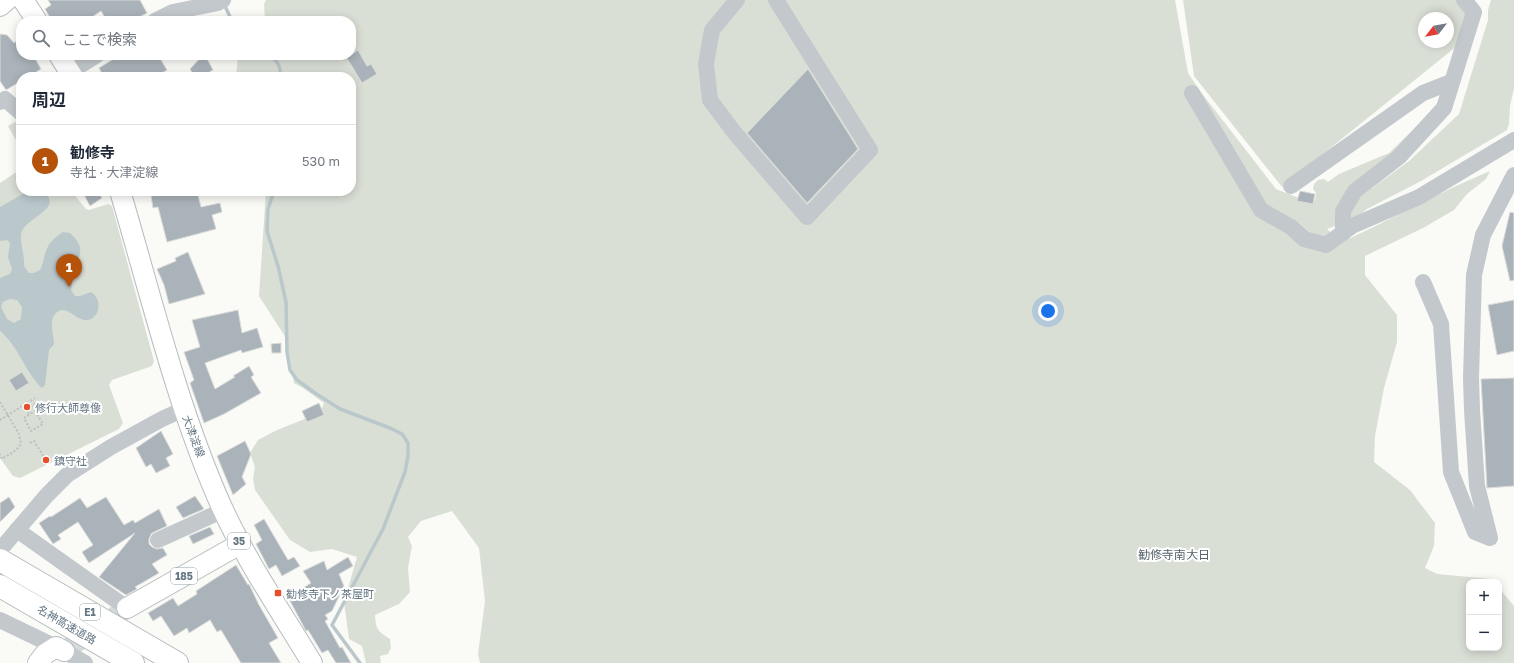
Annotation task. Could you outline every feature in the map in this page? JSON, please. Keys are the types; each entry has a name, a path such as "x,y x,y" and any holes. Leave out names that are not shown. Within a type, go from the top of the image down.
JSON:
{"highway":[{"name":"名神高速道路","path":"1,557 177,663"},
{"name":"名神高速道路","path":"0,586 133,663"}],"main road":[{"path":"0,6 7,0"},
{"path":"23,0 34,16"},
{"path":"62,60 69,72"},
{"name":"大津淀線","path":"121,196 184,409 224,510 240,544 312,663"},
{"name":"185","path":"127,608 240,544"},
{"path":"38,663 45,654 60,649"}],"street":[{"path":"165,16 173,12 218,3 223,0"},
{"path":"737,0 712,30 706,64 710,100 734,132 808,217 870,150 776,0"},
{"path":"1343,233 1343,211 1355,191 1400,157 1444,108 1474,12 1464,0"},
{"path":"75,72 90,60"},
{"path":"1291,186 1423,93 1451,82"},
{"path":"1192,93 1262,210 1291,227 1304,239 1326,245 1352,226 1419,197 1514,140"},
{"path":"0,102 5,99 16,109"},
{"path":"1423,282 1441,324 1451,472 1475,532 1490,538 1477,486 1471,378 1474,275 1483,235 1514,175"},
{"path":"1,557 17,530 47,495 73,470 162,419 184,409"},
{"path":"158,540 224,510"},
{"path":"17,530 127,608"},
{"path":"0,620 60,649 85,663"}],"path":[{"path":"0,420 35,398"},
{"path":"0,402 19,434 21,443 15,451 2,459 0,454"},
{"path":"31,406 36,403"},
{"path":"24,405 29,414"},
{"path":"35,411 43,424 31,431 24,418 29,414 35,411"},
{"path":"30,443 34,440 44,457"}],"shaded area":[{"path":"266,0 1175,0 1188,73 1200,91 1276,189 1309,202 1315,200 1316,193 1313,189 1314,184 1318,180 1324,179 1328,182 1339,174 1389,153 1442,102 1356,200 1409,161 1459,114 1488,20 1488,10 1491,0 1514,0 1514,88 1507,130 1421,181 1367,209 1355,219 1327,229 1342,242 1490,171 1486,179 1467,194 1454,210 1423,228 1365,256 1365,275 1397,315 1397,342 1384,388 1375,436 1374,462 1410,490 1435,523 1434,546 1425,568 1437,574 1491,579 1466,579 1466,651 1502,651 1502,592 1514,606 1514,663 480,663 478,654 485,601 479,548 452,511 421,521 408,537 412,546 408,568 410,592 399,604 375,615 378,629 382,634 390,639 391,648 388,654 380,656 381,663 366,663 362,646 349,639 344,602 357,557 332,549 310,552 290,540 255,490 253,478 255,467 250,453 258,440 277,430 320,413 324,403 294,383 286,338 259,296 266,196 356,196 356,72 236,72 238,60 356,60 356,16 265,16 264,4"},
{"path":"1183,0 1456,0 1471,19 1462,42 1282,187 1194,76"},
{"path":"16,122 16,140 8,126"},
{"path":"16,172 16,196 75,196 86,209 89,210 108,204 112,206 154,361 152,366 112,380 109,385 123,423 119,429 20,478 13,476 0,458 0,183"},
{"path":"19,196 47,196 50,203 47,209 23,229 21,235 24,266 29,273 34,273 40,270 46,250 52,241 63,232 70,233 80,247 80,255 74,271 71,290 75,296 80,296 91,292 97,299 97,312 92,319 83,320 64,310 60,310 54,316 52,324 54,344 49,350 45,385 42,388 31,375 7,337 0,331 0,278 10,274 12,269 8,257 10,243 7,240 0,241 0,207","holes":["10,299 17,300 22,307 21,319 14,323 7,319 1,307 3,302"]}],"building":[{"path":"48,0 140,0 147,13 141,16 104,16 101,11 94,16 49,16 45,9 51,5"},
{"path":"0,34 7,35 14,43 16,42 16,60 36,60 41,69 36,72 16,72 16,84 6,90 0,81"},
{"path":"358,50 367,66 371,64 377,74 362,83 348,60 356,60 356,51"},
{"path":"112,60 161,60 167,70 164,72 101,72 99,68"},
{"path":"198,60 208,60 213,70 210,72 192,72 190,69"},
{"path":"808,69 858,149 807,203 747,133"},
{"path":"1300,191 1315,194 1313,204 1297,201"},
{"path":"85,196 101,196 102,198 90,206"},
{"path":"151,196 198,196 201,207 220,203 222,212 212,215 216,229 167,242 158,207 153,208"},
{"path":"1510,212 1514,213 1514,280 1510,281 1502,246"},
{"path":"188,252 205,294 169,304 164,285 157,269 176,261 175,258"},
{"path":"1514,300 1514,351 1497,355 1488,305"},
{"path":"238,310 242,333 257,328 263,347 242,353 241,350 205,363 215,389 235,377 233,376 249,366 254,375 251,377 261,393 224,414 204,423 190,383 194,380 184,352 200,347 192,320"},
{"path":"281,343 281,353 272,353 271,344"},
{"path":"22,372 29,383 16,391 9,380"},
{"path":"1514,378 1514,486 1487,488 1481,379"},
{"path":"319,403 324,415 307,422 302,411"},
{"path":"161,431 173,454 166,458 170,466 156,473 151,464 146,467 136,448"},
{"path":"245,441 251,454 242,477 246,484 233,495 217,456"},
{"path":"195,496 204,509 183,518 176,507"},
{"path":"9,497 15,507 0,522 0,503"},
{"path":"106,497 124,525 133,520 135,523 159,509 167,526 151,534 149,539 149,544 152,547 157,549 163,548 167,555 152,564 159,573 135,587 137,589 126,595 99,577 135,533 89,563 82,552 93,545 78,522 58,535 61,539 53,544 39,523 80,498 87,508"},
{"path":"264,519 288,560 294,557 300,566 282,576 276,565 269,569 256,544 262,540 254,525"},
{"path":"210,527 214,534 193,544 189,536"},
{"path":"348,557 353,566 339,574 344,586 332,611 325,615 328,619 325,621 340,648 342,647 351,663 336,663 328,650 322,653 308,630 306,631 289,599 304,591 303,588 311,583 303,571 324,561 327,570"},
{"path":"236,565 248,585 249,584 278,638 269,643 281,663 241,663 221,630 217,632 210,620 189,633 187,628 174,636 161,616 153,621 148,613 173,598 178,606 197,594 196,591"}],"waterway":[{"path":"224,4 230,16"},
{"path":"275,60 280,72"},
{"path":"272,196 268,209 267,231 278,266 286,302 287,352 290,370 297,380 340,409 390,428 402,434 408,443 408,456 405,472 383,529 332,625 360,663"}],"tunnel":[{"path":"64,651 127,608"}],"place":[{"name":"勧修寺","path":"69,287"},
{"name":"修行大師尊像","path":"27,407"},
{"name":"鎮守社","path":"46,460"},
{"name":"勧修寺下ノ茶屋町","path":"278,593"}],"district":[{"name":"勧修寺南大日","path":"1174,554"}]}
